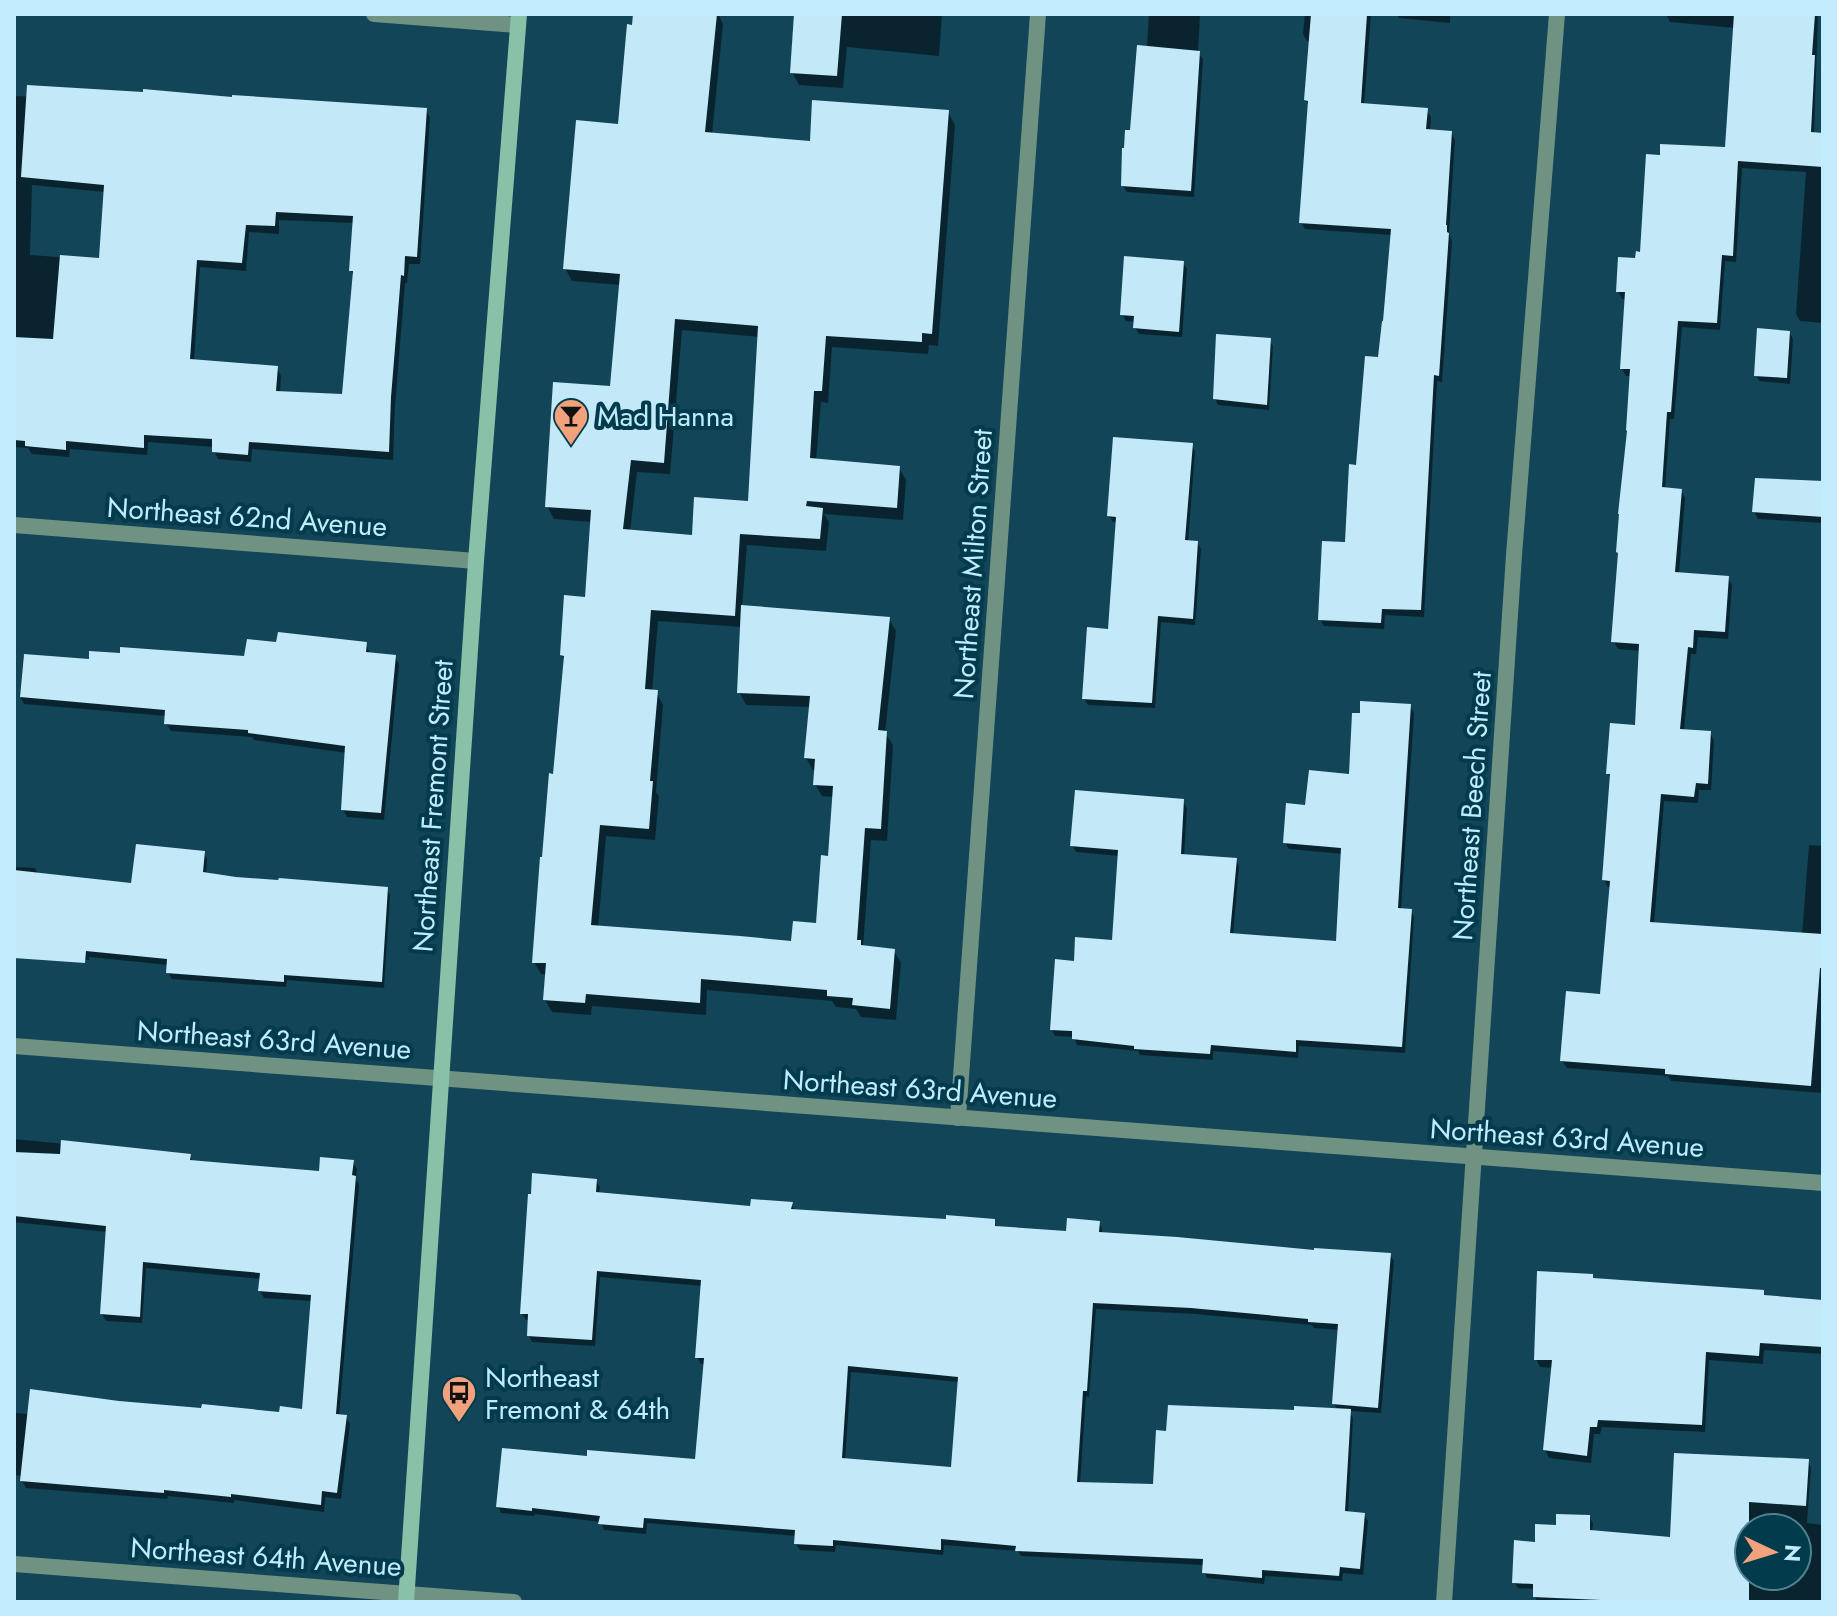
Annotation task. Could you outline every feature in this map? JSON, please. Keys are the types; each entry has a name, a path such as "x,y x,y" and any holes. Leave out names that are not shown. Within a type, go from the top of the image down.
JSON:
{"main road":[{"name":"Northeast Fremont Street","path":"406,1598 476,561 518,20"}],"street":[{"path":"374,14 518,20"},
{"name":"Northeast Milton Street","path":"958,1118 1038,14"},
{"name":"Northeast Beech Street","path":"1444,1602 1513,570 1557,14"},
{"name":"Northeast 62nd Avenue","path":"14,525 476,561"},
{"name":"Northeast 63rd Avenue","path":"14,1046 1823,1183"},
{"name":"Northeast 64th Avenue","path":"14,1564 406,1598 514,1602"}],"building":[{"path":"633,14 717,14 705,132 810,141 812,100 949,110 932,334 922,333 922,342 826,336 822,391 814,391 810,458 900,466 897,508 807,501 806,506 823,508 820,539 740,534 735,616 651,610 645,689 658,690 649,829 600,825 591,925 791,941 793,921 816,923 821,855 828,856 833,786 813,785 815,759 804,758 810,696 737,693 741,605 890,617 878,730 887,731 881,829 865,828 857,940 861,940 861,945 895,949 890,1009 852,1005 853,998 827,996 827,990 701,979 700,1003 586,994 585,1003 543,1000 546,963 532,963 540,857 549,773 553,774 564,656 560,655 564,595 585,597 591,510 545,507 553,382 610,386 620,274 563,269 576,120 618,124 627,24 632,25","holes":["675,319 758,326 748,501 694,497 692,535 623,529 631,460 664,463"]},
{"path":"794,14 842,14 837,76 790,73"},
{"path":"1311,14 1367,14 1361,103 1428,108 1426,129 1452,131 1446,225 1449,233 1439,376 1434,375 1421,610 1382,609 1381,623 1318,620 1322,541 1345,542 1349,464 1356,465 1365,356 1378,357 1391,229 1299,223"},
{"path":"1734,14 1815,14 1811,132 1823,133 1823,167 1738,161 1733,256 1722,255 1717,323 1678,321 1662,487 1682,489 1675,572 1729,576 1725,632 1694,630 1693,648 1688,647 1680,729 1711,731 1708,784 1696,783 1694,797 1661,794 1650,922 1823,934 1823,968 1820,968 1811,1086 1665,1074 1665,1069 1560,1061 1566,991 1600,994 1610,881 1602,880 1610,774 1606,774 1610,723 1635,725 1639,644 1611,642 1630,369 1620,369 1625,292 1616,292 1618,257 1635,258 1636,251 1640,252 1646,154 1660,155 1660,144 1725,147"},
{"path":"1137,45 1200,51 1191,191 1121,186 1122,148 1125,130 1130,130"},
{"path":"27,85 143,92 143,89 427,108 417,257 405,256 404,276 401,275 389,452 249,442 248,455 212,452 212,439 144,435 144,448 66,441 66,450 25,446 25,441 14,440 14,337 53,339 60,255 99,258 104,185 21,177","holes":["276,212 353,216 349,271 353,271 342,394 276,391 278,366 190,359 197,260 242,263 246,225 275,226"]},
{"path":"1124,256 1184,261 1179,332 1133,328 1134,316 1120,315"},
{"path":"1757,328 1790,331 1787,378 1754,376"},
{"path":"1216,334 1271,338 1267,405 1213,399"},
{"path":"1113,437 1193,443 1185,540 1198,541 1193,619 1158,616 1152,703 1082,699 1087,627 1108,629 1116,517 1107,516"},
{"path":"1755,478 1823,481 1823,517 1752,512"},
{"path":"278,632 367,642 366,652 396,655 381,813 341,810 345,746 248,733 248,730 164,724 165,710 20,697 24,654 89,659 89,651 120,653 120,647 244,656 247,639 276,642"},
{"path":"1360,701 1411,704 1398,908 1412,909 1402,1047 1296,1040 1296,1052 1211,1045 1210,1054 1134,1049 1134,1046 1072,1039 1072,1031 1050,1030 1055,959 1074,961 1075,937 1112,940 1118,850 1070,846 1075,790 1184,799 1181,854 1237,858 1230,933 1336,941 1341,848 1283,843 1286,803 1305,805 1309,770 1349,774 1352,713 1360,713"},
{"path":"136,844 205,851 203,872 388,887 382,982 284,975 284,982 166,973 167,959 86,951 85,963 14,958 14,870 131,883"},
{"path":"61,1140 191,1154 190,1160 319,1171 320,1157 354,1160 352,1175 356,1176 336,1414 347,1415 337,1493 322,1491 321,1505 231,1494 231,1497 164,1490 164,1493 20,1481 30,1389 201,1408 202,1404 279,1412 280,1406 302,1409 311,1295 258,1291 260,1273 143,1262 140,1317 100,1314 106,1226 14,1216 14,1152 60,1154"},
{"path":"532,1173 597,1179 596,1192 750,1206 751,1199 793,1202 791,1209 946,1219 946,1215 995,1219 995,1226 1066,1231 1067,1218 1100,1221 1099,1232 1314,1250 1391,1253 1378,1408 1332,1404 1338,1324 1191,1308 1093,1303 1087,1391 1083,1391 1077,1482 1153,1484 1156,1430 1166,1431 1168,1405 1351,1409 1345,1511 1365,1513 1360,1569 1340,1567 1339,1576 1262,1570 1262,1578 1202,1573 1203,1559 1015,1551 1016,1546 941,1539 941,1550 833,1540 833,1546 794,1544 795,1530 644,1518 643,1528 598,1524 600,1516 496,1507 502,1448 587,1456 587,1450 695,1459 704,1358 695,1358 701,1280 597,1271 592,1340 527,1336 528,1314 520,1314 528,1194 531,1194","holes":["848,1366 958,1377 951,1467 842,1458"]},
{"path":"1537,1271 1764,1290 1764,1295 1823,1300 1823,1347 1760,1343 1759,1356 1706,1352 1702,1425 1598,1420 1597,1427 1590,1427 1587,1456 1543,1450 1552,1360 1534,1360"},
{"path":"1674,1453 1809,1459 1806,1506 1749,1502 1749,1512 1733,1512 1733,1592 1749,1592 1749,1602 1533,1597 1533,1584 1512,1583 1514,1540 1535,1542 1535,1524 1556,1525 1556,1514 1590,1515 1590,1530 1670,1537"}],"place":[{"name":"Mad Hanna","path":"571,447"},
{"name":"Northeast Fremont & 64th","path":"459,1424"}]}
